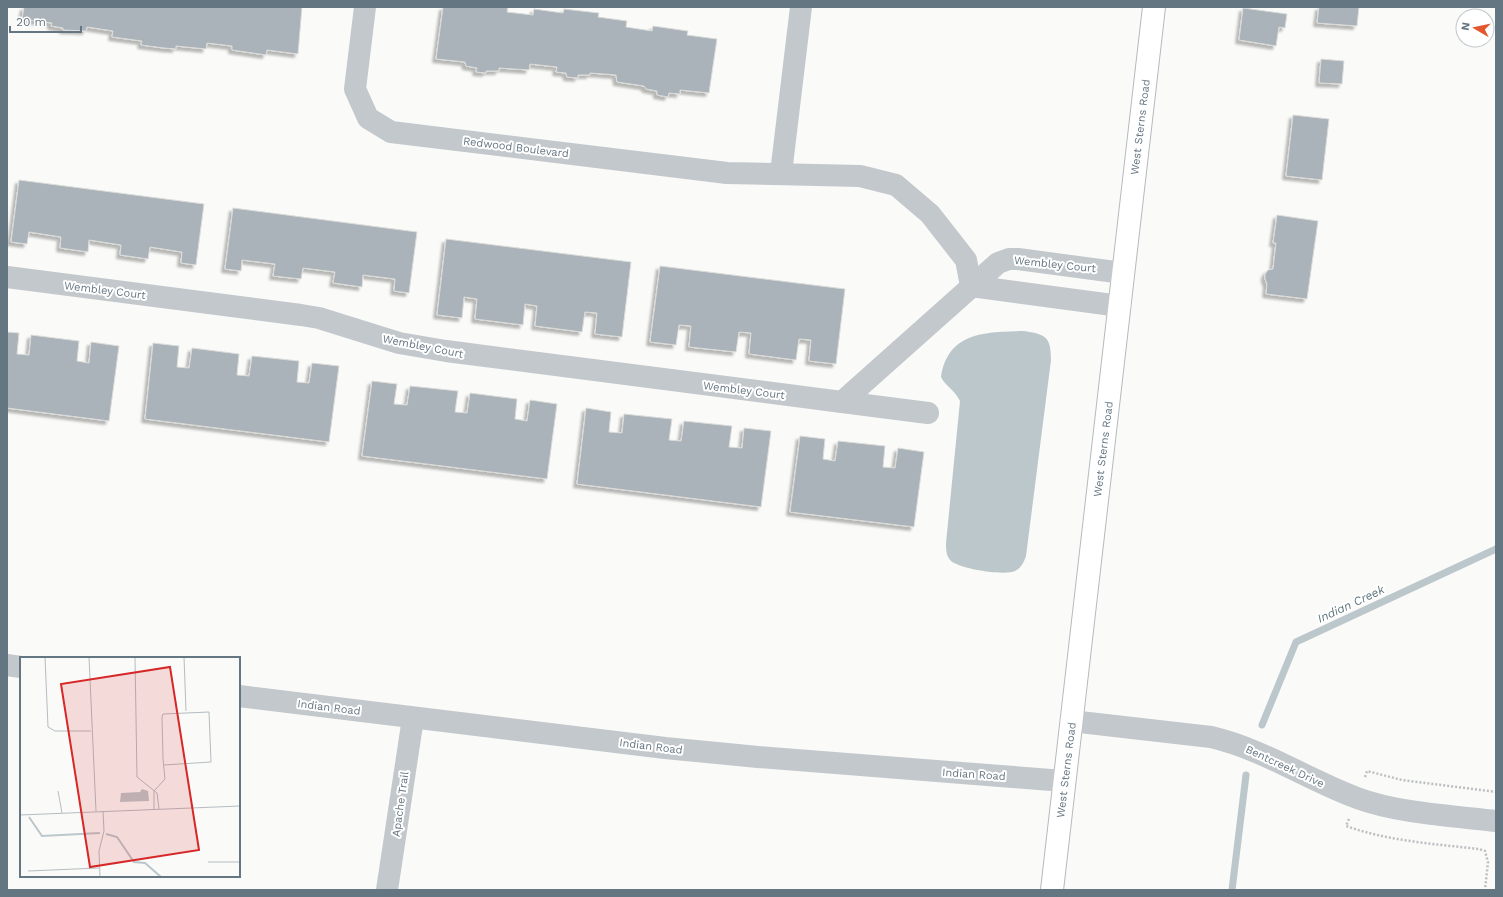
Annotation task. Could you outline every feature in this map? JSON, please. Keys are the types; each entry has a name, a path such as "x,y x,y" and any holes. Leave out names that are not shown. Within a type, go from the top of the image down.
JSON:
{"main road":[{"name":"West Sterns Road","path":"1052,890 1154,7"}],"street":[{"name":"Redwood Boulevard","path":"365,7 355,89 368,118 391,132 727,173 860,176 896,185 930,214 966,260 971,286"},
{"path":"781,174 801,7"},
{"name":"Wembley Court","path":"842,402 998,263 1009,259 1018,259 1124,272"},
{"name":"Wembley Court","path":"7,277 307,316 399,343 446,351 928,413"},
{"path":"971,286 1120,306"},
{"path":"7,665 20,667"},
{"name":"Indian Road","path":"240,696 413,718 758,757 1064,780"},
{"name":"Apache Trail","path":"387,890 413,718"},
{"name":"Bentcreek Drive","path":"1071,721 1204,736 1230,742 1334,789 1372,804 1496,821"}],"path":[{"path":"1367,771 1402,780 1496,792"}],"shaded area":[{"path":"1023,331 1042,335 1046,338 1051,352 1026,556 1022,565 1015,571 1002,573 983,571 956,564 948,557 946,543 960,401 941,377 945,362 952,351 961,342 971,337 983,334"}],"building":[{"path":"24,7 302,7 298,54 267,50 266,55 232,50 232,46 207,43 206,49 176,46 176,49 141,45 142,41 112,37 113,31 87,27 86,31 63,30 63,28 51,26 52,23 22,19"},
{"path":"443,7 502,7 508,8 507,12 533,15 534,9 563,13 564,9 599,13 598,17 627,21 626,27 652,31 653,26 688,31 687,35 717,39 709,93 680,90 680,94 669,93 668,97 657,95 657,91 646,89 644,86 617,82 616,75 590,73 590,75 578,75 578,78 567,77 566,73 556,72 557,67 530,64 529,70 499,68 499,71 486,71 486,73 476,72 477,68 466,66 465,62 436,59"},
{"path":"1319,7 1359,7 1357,26 1317,23"},
{"path":"1243,8 1287,14 1285,28 1279,27 1276,46 1239,40"},
{"path":"1321,59 1344,61 1342,84 1319,83"},
{"path":"1293,115 1329,119 1322,180 1286,176"},
{"path":"19,180 204,204 196,265 181,263 182,252 150,247 148,259 120,255 121,245 89,240 88,252 60,248 61,237 29,232 27,244 11,242"},
{"path":"233,208 417,232 409,293 394,291 395,279 363,275 362,287 333,283 335,272 303,268 301,279 273,276 275,264 242,260 241,271 225,269"},
{"path":"1277,215 1318,221 1307,299 1266,294 1267,284 1265,274 1268,270 1273,269 1276,243 1273,243"},
{"path":"446,239 631,262 622,337 595,334 597,313 585,312 582,332 535,326 537,306 525,304 523,325 475,319 477,299 464,297 462,318 437,315"},
{"path":"660,266 845,289 836,364 809,361 811,340 799,339 796,360 749,354 751,333 739,332 736,352 689,347 691,326 679,325 676,345 650,342"},
{"path":"7,332 19,333 17,354 29,355 31,335 79,341 77,361 89,363 91,342 119,346 109,421 7,408"},
{"path":"153,343 179,346 177,367 189,368 192,348 239,354 237,375 249,376 252,356 299,361 297,382 309,383 312,363 339,366 329,442 145,419"},
{"path":"372,381 397,384 394,404 407,405 410,386 458,391 455,412 467,413 470,393 517,399 515,419 527,421 530,400 557,404 547,479 362,456"},
{"path":"586,408 611,412 609,432 622,433 624,414 672,419 669,440 681,441 684,421 732,426 729,447 742,448 744,428 771,431 761,507 577,484"},
{"path":"800,436 825,439 823,459 835,461 838,441 885,446 883,467 895,468 898,448 924,452 914,527 790,512"}],"waterway":[{"name":"Indian Creek","path":"1262,725 1296,642 1496,549"},
{"name":"Indian Creek","path":"1232,890 1246,775"}]}
